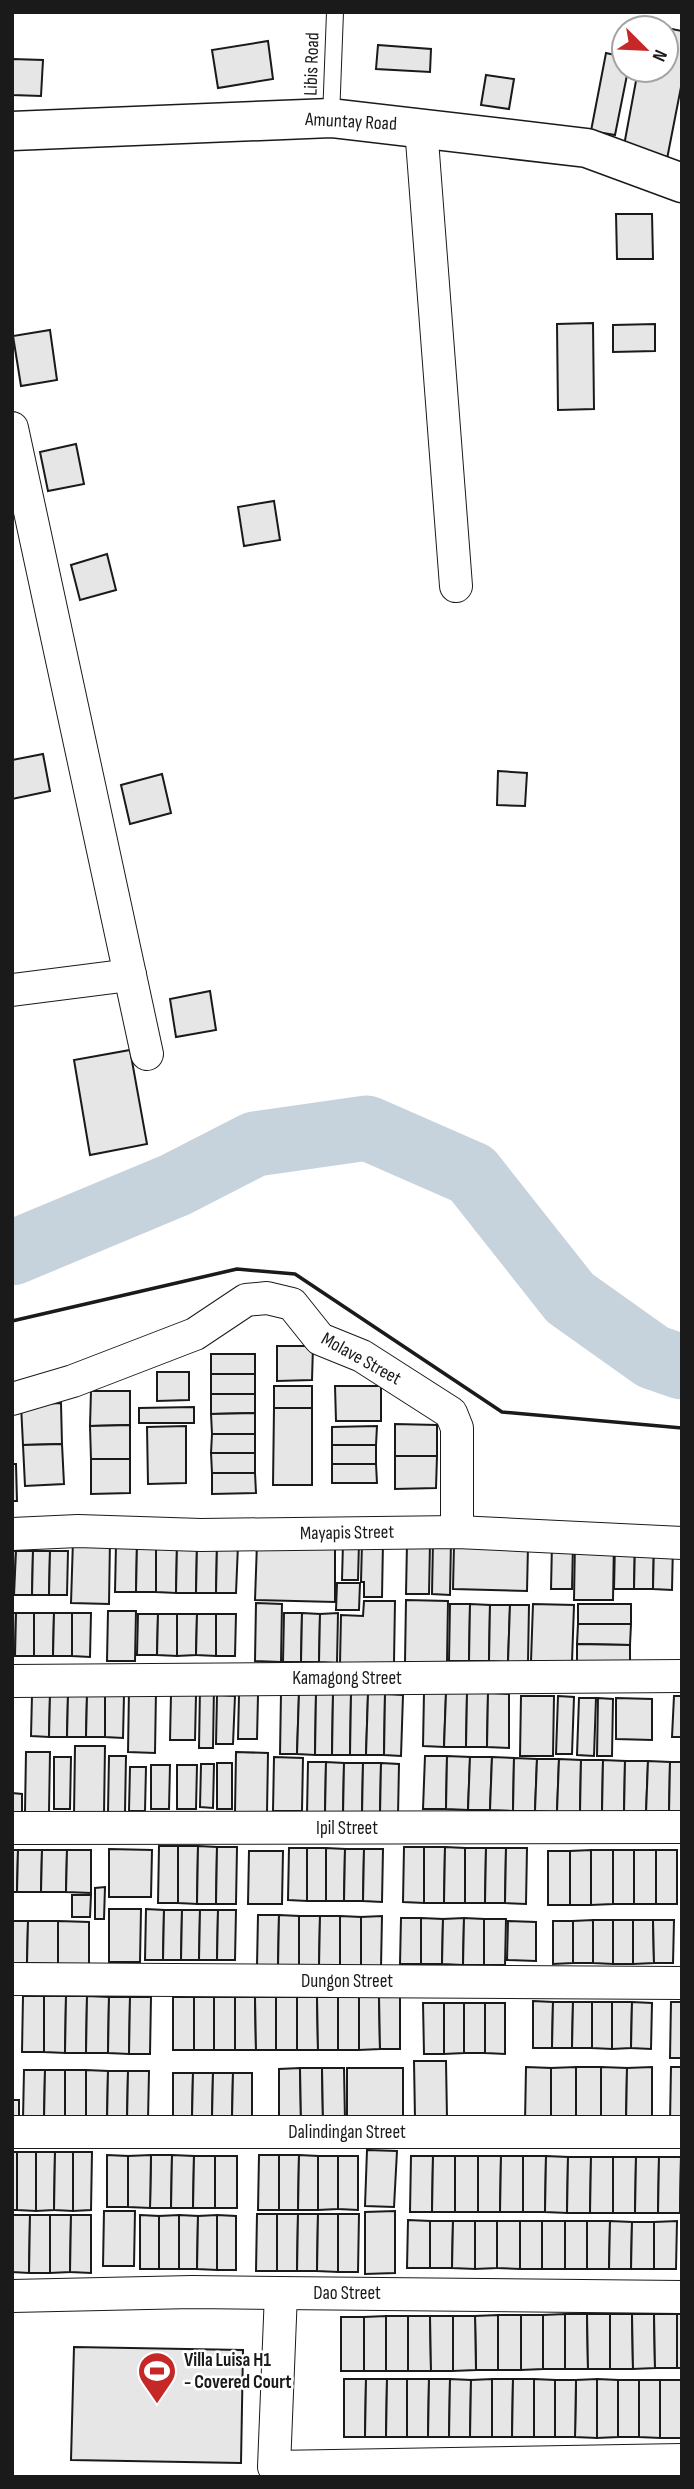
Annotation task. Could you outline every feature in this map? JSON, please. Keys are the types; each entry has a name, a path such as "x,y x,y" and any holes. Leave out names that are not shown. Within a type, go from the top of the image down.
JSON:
{"street":[{"name":"Amuntay Road","path":"12,131 331,118 587,148 682,183"},
{"path":"421,127 456,586"},
{"path":"12,428 147,1054"},
{"path":"12,990 130,975"},
{"name":"Molave Street","path":"12,1399 73,1381 195,1334 246,1300 267,1298 292,1304 320,1339 362,1356 451,1413 457,1428 457,1532"},
{"name":"Mayapis Street","path":"12,1534 78,1531 201,1535 457,1532 682,1543"},
{"name":"Kamagong Street","path":"12,1681 682,1676"},
{"name":"Ipil Street","path":"12,1828 682,1827"},
{"name":"Dungon Street","path":"12,1979 682,1983"},
{"name":"Dalindingan Street","path":"12,2132 682,2132"},
{"path":"281,2293 274,2467 682,2460"},
{"name":"Dao Street","path":"12,2296 281,2293 682,2297"}],"lane":[{"name":"Libis Road","path":"331,118 335,12"}],"building":[{"path":"682,31 682,82 667,159 623,151 635,84 680,84"},
{"path":"268,41 273,79 218,88 212,50"},
{"path":"378,45 431,49 430,72 376,69"},
{"path":"606,53 610,54 610,84 625,84 615,135 591,131"},
{"path":"12,59 43,60 41,96 12,95"},
{"path":"486,75 514,79 509,109 481,105"},
{"path":"616,214 652,214 653,259 617,259"},
{"path":"593,323 594,409 558,410 557,324"},
{"path":"655,324 655,351 613,352 613,325"},
{"path":"50,330 57,380 21,386 13,336"},
{"path":"76,444 84,484 48,491 40,452"},
{"path":"274,501 280,540 244,546 238,507"},
{"path":"107,554 116,590 80,600 71,565"},
{"path":"43,754 50,791 12,799 12,760"},
{"path":"498,771 527,773 525,806 497,805"},
{"path":"162,774 171,813 130,824 121,785"},
{"path":"210,991 216,1030 176,1037 170,999"},
{"path":"130,1050 147,1144 90,1155 74,1060"},
{"path":"277,1346 313,1346 312,1380 277,1381"},
{"path":"211,1354 255,1354 255,1374 211,1374"},
{"path":"157,1372 189,1372 189,1400 157,1401"},
{"path":"211,1374 255,1374 255,1394 211,1394"},
{"path":"274,1386 312,1386 312,1408 274,1408"},
{"path":"335,1386 381,1386 381,1421 336,1421"},
{"path":"91,1391 130,1391 130,1425 90,1426"},
{"path":"211,1394 255,1394 255,1413 211,1414"},
{"path":"61,1403 62,1444 23,1445 21,1405"},
{"path":"194,1407 194,1423 139,1423 139,1408"},
{"path":"274,1408 312,1408 312,1485 273,1485"},
{"path":"255,1413 255,1434 212,1434 211,1414"},
{"path":"395,1424 437,1425 437,1456 395,1456"},
{"path":"130,1425 130,1459 91,1459 90,1426"},
{"path":"186,1426 186,1483 148,1484 147,1427"},
{"path":"377,1426 376,1445 332,1445 332,1427"},
{"path":"212,1434 255,1434 255,1453 211,1453"},
{"path":"62,1444 64,1484 25,1486 23,1445"},
{"path":"332,1445 376,1445 376,1464 332,1464"},
{"path":"211,1453 255,1453 255,1473 212,1473"},
{"path":"395,1456 437,1456 436,1488 395,1489"},
{"path":"91,1459 130,1459 130,1493 91,1494"},
{"path":"12,1464 16,1464 17,1501 12,1501"},
{"path":"332,1464 376,1464 377,1483 332,1483"},
{"path":"212,1473 255,1473 256,1493 212,1494"},
{"path":"575,1539 614,1540 613,1600 574,1600"},
{"path":"73,1540 110,1540 109,1604 71,1603"},
{"path":"433,1540 451,1541 450,1595 432,1594"},
{"path":"362,1542 383,1542 382,1597 364,1597 364,1582 361,1582"},
{"path":"257,1543 335,1544 335,1602 255,1600"},
{"path":"343,1543 359,1543 358,1580 342,1580"},
{"path":"407,1543 430,1543 429,1594 406,1594"},
{"path":"552,1543 573,1544 572,1589 551,1589"},
{"path":"615,1543 635,1543 634,1589 614,1589"},
{"path":"635,1543 654,1543 653,1589 634,1589"},
{"path":"654,1543 673,1544 672,1590 653,1589"},
{"path":"116,1544 137,1544 136,1592 115,1592"},
{"path":"137,1544 156,1544 156,1592 136,1592"},
{"path":"156,1544 177,1545 176,1593 156,1592"},
{"path":"177,1545 197,1545 196,1593 176,1593"},
{"path":"197,1545 217,1545 216,1593 196,1593"},
{"path":"217,1545 238,1545 236,1593 216,1593"},
{"path":"454,1545 528,1546 527,1591 453,1589"},
{"path":"12,1551 16,1551 14,1595 12,1595"},
{"path":"16,1551 33,1551 32,1595 14,1595"},
{"path":"33,1551 50,1551 49,1595 32,1595"},
{"path":"50,1551 68,1551 67,1595 49,1595"},
{"path":"337,1583 360,1583 359,1610 336,1610"},
{"path":"406,1600 448,1601 447,1662 405,1662"},
{"path":"364,1601 395,1601 394,1663 340,1663 341,1615 363,1616"},
{"path":"256,1603 282,1604 281,1662 255,1661"},
{"path":"450,1604 470,1604 469,1661 449,1661"},
{"path":"470,1604 490,1605 489,1661 469,1661"},
{"path":"533,1604 574,1605 572,1662 531,1661"},
{"path":"578,1604 631,1604 631,1624 578,1624"},
{"path":"490,1605 510,1605 508,1662 489,1661"},
{"path":"510,1605 529,1605 528,1662 508,1662"},
{"path":"108,1611 136,1611 135,1661 107,1661"},
{"path":"12,1613 16,1613 15,1656 12,1656"},
{"path":"16,1613 34,1613 34,1656 15,1656"},
{"path":"34,1613 54,1613 53,1656 34,1656"},
{"path":"54,1613 72,1613 72,1656 53,1656"},
{"path":"72,1613 91,1613 90,1657 72,1656"},
{"path":"284,1613 302,1613 301,1662 283,1662"},
{"path":"302,1613 320,1614 319,1662 301,1662"},
{"path":"338,1613 337,1663 319,1662 320,1614"},
{"path":"138,1614 158,1614 157,1655 137,1655"},
{"path":"158,1614 177,1614 177,1656 157,1655"},
{"path":"177,1614 197,1614 196,1655 177,1656"},
{"path":"197,1614 216,1614 216,1656 196,1655"},
{"path":"216,1614 236,1614 235,1656 216,1656"},
{"path":"578,1624 631,1624 630,1645 577,1644"},
{"path":"577,1644 630,1645 630,1665 577,1664"},
{"path":"200,1687 214,1687 213,1748 199,1748"},
{"path":"129,1689 156,1690 155,1753 128,1752"},
{"path":"424,1692 446,1693 444,1747 423,1746"},
{"path":"281,1693 299,1693 297,1754 280,1754"},
{"path":"299,1693 316,1693 315,1755 297,1754"},
{"path":"316,1693 333,1694 332,1755 315,1755"},
{"path":"446,1693 467,1693 466,1747 444,1747"},
{"path":"467,1693 488,1693 487,1747 466,1747"},
{"path":"488,1693 509,1694 509,1748 487,1747"},
{"path":"171,1694 196,1695 195,1740 170,1740"},
{"path":"333,1694 351,1694 350,1755 332,1755"},
{"path":"351,1694 368,1694 366,1755 350,1755"},
{"path":"368,1694 385,1694 384,1755 366,1755"},
{"path":"385,1694 403,1695 401,1756 384,1755"},
{"path":"32,1695 50,1695 49,1737 31,1736"},
{"path":"50,1695 68,1695 67,1737 49,1737"},
{"path":"68,1695 87,1695 86,1737 67,1737"},
{"path":"87,1695 105,1695 105,1737 86,1737"},
{"path":"105,1695 124,1695 123,1738 105,1737"},
{"path":"217,1695 235,1696 233,1744 216,1744"},
{"path":"239,1695 258,1695 257,1739 238,1739"},
{"path":"521,1696 554,1696 553,1756 520,1756"},
{"path":"558,1696 574,1697 572,1754 556,1754"},
{"path":"674,1696 682,1696 682,1737 672,1737"},
{"path":"579,1698 596,1698 594,1756 577,1755"},
{"path":"598,1698 613,1699 612,1756 597,1756"},
{"path":"616,1698 652,1699 652,1740 616,1739"},
{"path":"75,1746 105,1746 104,1815 74,1815"},
{"path":"26,1752 50,1752 49,1812 25,1812"},
{"path":"236,1752 268,1753 267,1813 235,1812"},
{"path":"109,1756 126,1756 125,1812 108,1812"},
{"path":"425,1756 447,1756 446,1809 423,1809"},
{"path":"447,1756 470,1757 468,1810 446,1809"},
{"path":"54,1757 71,1757 70,1809 54,1809"},
{"path":"274,1757 303,1758 302,1811 273,1811"},
{"path":"470,1757 492,1757 490,1810 468,1810"},
{"path":"492,1757 514,1758 513,1811 490,1810"},
{"path":"514,1758 537,1759 535,1811 513,1811"},
{"path":"537,1759 559,1759 557,1812 535,1811"},
{"path":"559,1759 581,1760 580,1812 557,1812"},
{"path":"581,1760 603,1760 602,1813 580,1812"},
{"path":"603,1760 625,1761 624,1814 602,1813"},
{"path":"625,1761 648,1761 646,1814 624,1814"},
{"path":"648,1761 670,1762 669,1814 646,1814"},
{"path":"308,1762 326,1762 325,1814 307,1814"},
{"path":"326,1762 344,1763 343,1815 325,1814"},
{"path":"670,1762 682,1762 682,1815 669,1814"},
{"path":"217,1763 232,1763 232,1809 217,1809"},
{"path":"344,1763 363,1763 362,1815 343,1815"},
{"path":"363,1763 381,1763 380,1815 362,1815"},
{"path":"381,1763 399,1764 398,1816 380,1815"},
{"path":"201,1764 214,1764 213,1808 200,1807"},
{"path":"151,1765 170,1765 169,1809 151,1809"},
{"path":"177,1765 197,1765 196,1809 177,1809"},
{"path":"130,1767 146,1767 145,1811 129,1811"},
{"path":"12,1793 22,1794 22,1816 12,1816"},
{"path":"159,1846 178,1846 178,1903 158,1903"},
{"path":"178,1846 198,1846 197,1904 178,1903"},
{"path":"198,1846 217,1847 216,1904 197,1904"},
{"path":"217,1847 237,1847 236,1904 216,1904"},
{"path":"404,1847 424,1847 424,1903 403,1902"},
{"path":"424,1847 445,1847 444,1903 424,1903"},
{"path":"445,1847 465,1848 465,1903 444,1903"},
{"path":"289,1848 307,1848 307,1901 288,1900"},
{"path":"307,1848 326,1848 326,1901 307,1901"},
{"path":"326,1848 345,1849 344,1901 326,1901"},
{"path":"465,1848 486,1848 485,1903 465,1903"},
{"path":"486,1848 506,1848 505,1903 485,1903"},
{"path":"506,1848 527,1848 526,1904 505,1903"},
{"path":"109,1849 152,1850 151,1897 109,1897"},
{"path":"345,1849 364,1849 363,1901 344,1901"},
{"path":"364,1849 383,1849 382,1902 363,1901"},
{"path":"12,1850 18,1850 17,1892 12,1892"},
{"path":"18,1850 42,1850 41,1892 17,1892"},
{"path":"42,1850 67,1850 66,1892 41,1892"},
{"path":"67,1850 91,1850 91,1893 66,1892"},
{"path":"591,1850 591,1905 570,1905 570,1851"},
{"path":"591,1850 613,1850 613,1904 591,1905"},
{"path":"613,1850 634,1850 634,1904 613,1904"},
{"path":"634,1850 656,1850 656,1904 634,1904"},
{"path":"656,1850 677,1850 677,1904 656,1904"},
{"path":"249,1851 283,1851 282,1904 248,1904"},
{"path":"548,1851 570,1851 570,1905 548,1905"},
{"path":"105,1887 104,1919 95,1919 95,1888"},
{"path":"72,1895 91,1895 90,1917 72,1917"},
{"path":"109,1909 141,1909 140,1962 109,1962"},
{"path":"146,1909 164,1910 163,1960 145,1960"},
{"path":"164,1910 182,1910 181,1960 163,1960"},
{"path":"182,1910 200,1910 199,1960 181,1960"},
{"path":"200,1910 218,1910 217,1960 199,1960"},
{"path":"218,1910 236,1910 235,1960 217,1960"},
{"path":"258,1915 279,1915 278,1967 257,1966"},
{"path":"279,1915 299,1916 299,1967 278,1967"},
{"path":"299,1916 320,1916 319,1966 299,1967"},
{"path":"320,1916 340,1916 340,1967 319,1966"},
{"path":"340,1916 361,1917 361,1967 340,1967"},
{"path":"382,1916 381,1967 361,1967 361,1917"},
{"path":"401,1918 421,1918 421,1964 400,1964"},
{"path":"421,1918 443,1919 442,1964 421,1964"},
{"path":"464,1918 463,1965 442,1964 443,1919"},
{"path":"464,1918 484,1919 484,1965 463,1965"},
{"path":"484,1919 506,1919 505,1965 484,1965"},
{"path":"593,1920 593,1963 573,1963 573,1921"},
{"path":"593,1920 613,1920 613,1964 593,1963"},
{"path":"613,1920 633,1920 633,1964 613,1964"},
{"path":"633,1920 653,1920 654,1963 633,1964"},
{"path":"653,1920 674,1920 673,1963 654,1963"},
{"path":"12,1921 28,1921 27,1963 12,1963"},
{"path":"28,1921 58,1921 58,1964 27,1963"},
{"path":"58,1921 89,1922 89,1964 58,1964"},
{"path":"508,1921 536,1922 536,1961 507,1960"},
{"path":"553,1921 573,1921 573,1963 553,1964"},
{"path":"23,1996 44,1996 44,2052 22,2052"},
{"path":"44,1996 66,1996 65,2053 44,2052"},
{"path":"66,1996 87,1996 86,2053 65,2053"},
{"path":"87,1996 109,1997 108,2053 86,2053"},
{"path":"359,1996 379,1996 380,2049 359,2050"},
{"path":"359,1996 359,2050 338,2050 338,1997"},
{"path":"379,1996 400,1996 400,2049 380,2049"},
{"path":"109,1997 130,1997 129,2054 108,2053"},
{"path":"130,1997 151,1997 150,2054 129,2054"},
{"path":"173,1997 194,1997 194,2050 173,2050"},
{"path":"194,1997 214,1997 214,2050 194,2050"},
{"path":"214,1997 235,1997 235,2050 214,2050"},
{"path":"235,1997 255,1997 256,2050 235,2050"},
{"path":"255,1997 276,1997 276,2050 256,2050"},
{"path":"276,1997 297,1997 297,2050 276,2050"},
{"path":"297,1997 317,1997 318,2050 297,2050"},
{"path":"317,1997 338,1997 338,2050 318,2050"},
{"path":"533,2001 553,2002 552,2048 533,2048"},
{"path":"553,2002 573,2002 572,2048 552,2048"},
{"path":"573,2002 592,2002 592,2048 572,2048"},
{"path":"592,2002 612,2002 612,2049 592,2048"},
{"path":"612,2002 632,2002 631,2048 612,2049"},
{"path":"632,2002 652,2003 651,2049 631,2048"},
{"path":"671,2002 682,2002 682,2058 670,2058"},
{"path":"423,2003 444,2003 444,2054 424,2054"},
{"path":"444,2003 464,2003 464,2053 444,2054"},
{"path":"464,2003 485,2003 485,2053 464,2053"},
{"path":"485,2003 505,2003 505,2054 485,2053"},
{"path":"414,2061 446,2061 447,2118 415,2119"},
{"path":"526,2067 551,2068 551,2123 525,2123"},
{"path":"576,2067 601,2067 601,2122 576,2123"},
{"path":"576,2067 576,2123 551,2123 551,2068"},
{"path":"601,2067 627,2068 626,2123 601,2122"},
{"path":"652,2067 652,2123 626,2123 627,2068"},
{"path":"671,2067 682,2067 682,2122 670,2122"},
{"path":"300,2068 301,2122 279,2122 279,2069"},
{"path":"300,2068 322,2068 323,2122 301,2122"},
{"path":"322,2068 344,2068 345,2121 323,2122"},
{"path":"347,2068 403,2068 403,2120 347,2121"},
{"path":"24,2070 45,2070 44,2119 23,2119"},
{"path":"45,2070 65,2070 65,2119 44,2119"},
{"path":"65,2070 86,2070 86,2119 65,2119"},
{"path":"86,2070 108,2071 107,2120 86,2119"},
{"path":"108,2071 128,2071 127,2120 107,2120"},
{"path":"128,2071 149,2071 148,2120 127,2120"},
{"path":"173,2073 193,2073 192,2117 173,2117"},
{"path":"193,2073 213,2073 212,2117 192,2117"},
{"path":"213,2073 233,2073 232,2117 212,2117"},
{"path":"233,2073 252,2073 252,2118 232,2117"},
{"path":"12,2100 19,2100 19,2121 12,2121"},
{"path":"367,2150 397,2151 394,2207 365,2206"},
{"path":"12,2152 17,2152 17,2210 12,2210"},
{"path":"17,2152 36,2152 36,2211 17,2210"},
{"path":"36,2152 55,2152 54,2210 36,2211"},
{"path":"55,2152 73,2152 73,2211 54,2210"},
{"path":"73,2152 92,2152 91,2210 73,2211"},
{"path":"107,2155 128,2156 128,2207 107,2207"},
{"path":"151,2155 172,2155 171,2208 150,2208"},
{"path":"151,2155 150,2208 128,2207 128,2156"},
{"path":"172,2155 194,2156 193,2208 171,2208"},
{"path":"259,2155 279,2155 279,2210 258,2210"},
{"path":"279,2155 299,2155 298,2210 279,2210"},
{"path":"299,2155 318,2156 318,2210 298,2210"},
{"path":"194,2156 215,2156 215,2208 193,2208"},
{"path":"215,2156 237,2156 237,2208 215,2208"},
{"path":"318,2156 338,2156 338,2209 318,2210"},
{"path":"338,2156 358,2156 358,2210 338,2209"},
{"path":"411,2156 433,2156 432,2212 410,2212"},
{"path":"433,2156 455,2156 455,2212 432,2212"},
{"path":"455,2156 478,2156 478,2212 455,2212"},
{"path":"478,2156 501,2156 500,2212 478,2212"},
{"path":"501,2156 523,2156 523,2212 500,2212"},
{"path":"523,2156 546,2156 545,2212 523,2212"},
{"path":"546,2156 568,2157 567,2213 545,2212"},
{"path":"568,2157 591,2157 590,2213 567,2213"},
{"path":"591,2157 613,2157 613,2213 590,2213"},
{"path":"613,2157 636,2157 635,2213 613,2213"},
{"path":"636,2157 659,2157 658,2213 635,2213"},
{"path":"659,2157 681,2157 680,2213 658,2213"},
{"path":"681,2157 682,2213 680,2213"},
{"path":"104,2211 135,2211 134,2266 103,2266"},
{"path":"395,2211 395,2273 365,2274 365,2212"},
{"path":"257,2214 277,2214 277,2271 256,2271"},
{"path":"277,2214 298,2214 297,2271 277,2271"},
{"path":"298,2214 318,2214 317,2271 297,2271"},
{"path":"318,2214 338,2214 338,2272 317,2271"},
{"path":"338,2214 359,2214 358,2272 338,2272"},
{"path":"12,2215 30,2215 29,2273 12,2272"},
{"path":"30,2215 50,2215 50,2273 29,2273"},
{"path":"50,2215 71,2215 70,2272 50,2273"},
{"path":"71,2215 91,2215 91,2273 70,2272"},
{"path":"140,2215 159,2216 159,2269 140,2269"},
{"path":"179,2215 179,2269 159,2269 159,2216"},
{"path":"179,2215 198,2216 197,2269 179,2269"},
{"path":"217,2215 236,2216 236,2270 217,2270"},
{"path":"217,2215 217,2270 197,2269 198,2216"},
{"path":"408,2220 430,2221 430,2268 407,2268"},
{"path":"430,2221 453,2221 452,2268 430,2268"},
{"path":"453,2221 475,2221 475,2269 452,2268"},
{"path":"475,2221 497,2221 497,2268 475,2269"},
{"path":"497,2221 520,2221 520,2269 497,2268"},
{"path":"520,2221 542,2221 542,2269 520,2269"},
{"path":"542,2221 565,2221 565,2269 542,2269"},
{"path":"565,2221 587,2221 587,2269 565,2269"},
{"path":"587,2221 610,2221 609,2269 587,2269"},
{"path":"610,2221 632,2222 631,2269 609,2269"},
{"path":"677,2221 676,2269 654,2269 654,2222"},
{"path":"632,2222 654,2222 654,2269 631,2269"},
{"path":"565,2314 565,2369 543,2369 543,2315"},
{"path":"565,2314 587,2314 588,2369 565,2369"},
{"path":"587,2314 610,2314 610,2369 588,2369"},
{"path":"610,2314 632,2314 633,2369 610,2369"},
{"path":"632,2314 654,2314 655,2368 633,2369"},
{"path":"654,2314 677,2314 677,2368 655,2368"},
{"path":"677,2314 682,2314 682,2368 677,2368"},
{"path":"498,2315 521,2315 521,2370 498,2370"},
{"path":"498,2315 498,2370 476,2370 475,2316"},
{"path":"521,2315 543,2315 543,2369 521,2370"},
{"path":"386,2316 386,2371 364,2371 364,2317"},
{"path":"386,2316 408,2316 408,2371 386,2371"},
{"path":"408,2316 430,2316 431,2371 408,2371"},
{"path":"430,2316 453,2316 453,2371 431,2371"},
{"path":"453,2316 475,2316 476,2370 453,2371"},
{"path":"341,2317 364,2317 364,2371 341,2371"},
{"name":"Villa Luisa H1 - Covered Court","path":"74,2347 243,2350 241,2463 71,2460"},
{"path":"344,2379 366,2379 365,2437 344,2437"},
{"path":"366,2379 387,2379 386,2437 365,2437"},
{"path":"387,2379 407,2379 407,2437 386,2437"},
{"path":"407,2379 429,2379 428,2437 407,2437"},
{"path":"429,2379 450,2379 449,2437 428,2437"},
{"path":"450,2379 471,2380 470,2437 449,2437"},
{"path":"492,2379 513,2379 512,2437 492,2437"},
{"path":"492,2379 492,2437 470,2437 471,2380"},
{"path":"513,2379 534,2379 534,2437 512,2437"},
{"path":"534,2379 555,2380 555,2437 534,2437"},
{"path":"597,2379 597,2438 575,2437 576,2380"},
{"path":"597,2379 618,2380 618,2437 597,2438"},
{"path":"555,2380 576,2380 575,2437 555,2437"},
{"path":"618,2380 639,2380 639,2437 618,2437"},
{"path":"639,2380 660,2380 660,2438 639,2437"},
{"path":"660,2380 681,2380 681,2438 660,2438"}],"waterway":[{"path":"12,1253 175,1185 255,1144 367,1128 472,1174 570,1298 653,1357 682,1367"}],"wall":[{"path":"12,1321 237,1269 295,1274 502,1412 682,1428"}],"place":[{"name":"Villa Luisa H1 - Covered Court","path":"157,2405"}]}
